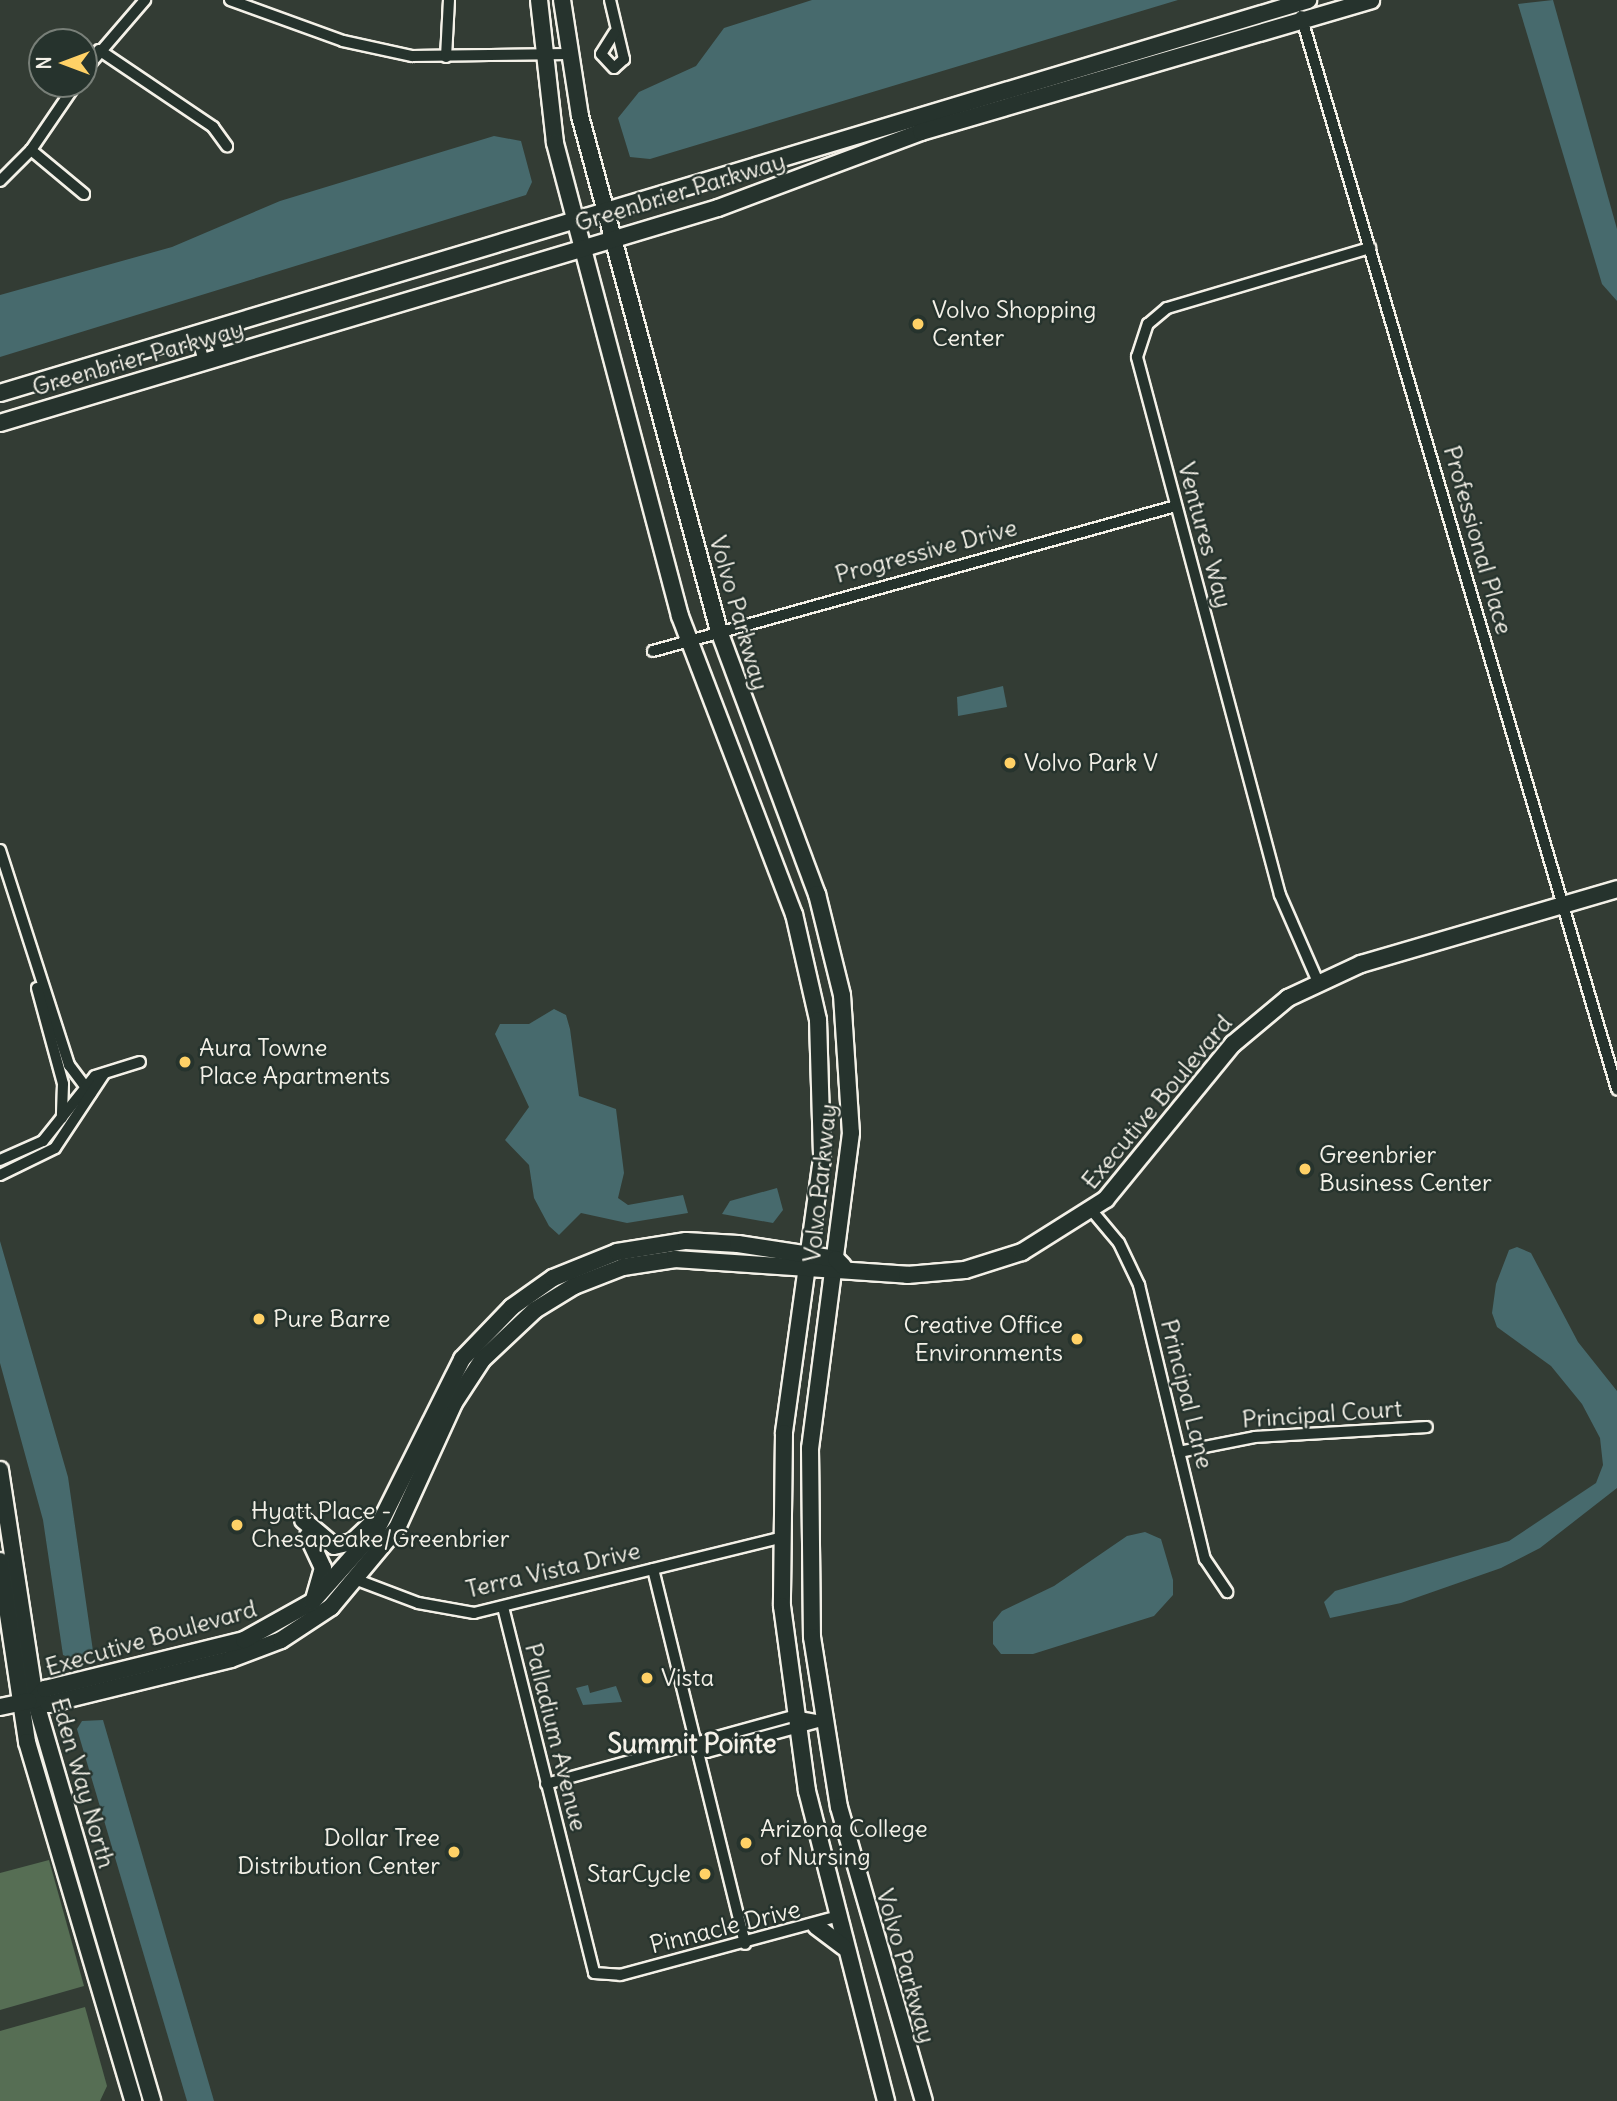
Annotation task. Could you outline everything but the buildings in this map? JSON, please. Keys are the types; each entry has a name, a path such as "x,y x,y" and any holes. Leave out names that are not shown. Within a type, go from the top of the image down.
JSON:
{"main road":[{"name":"Volvo Parkway","path":"539,0 542,55 574,222 687,640 784,888 812,986 824,1123 786,1406 780,1538 795,1724 838,1916 886,2101"},
{"name":"Volvo Parkway","path":"562,0 568,54 606,212 719,631 740,702 817,894 842,995 852,1133 839,1268 808,1504 822,1721 847,1840 903,2040 924,2101"},
{"name":"Greenbrier Parkway","path":"0,423 580,247 742,201 921,132 1371,0"},
{"name":"Greenbrier Parkway","path":"0,393 214,332 1302,2"},
{"name":"Executive Boulevard","path":"807,1262 720,1257 658,1260 606,1273 547,1302 493,1347 462,1388 397,1528 361,1578 309,1623 255,1651 121,1689 48,1704 35,1700 45,1689 244,1640 313,1601 339,1577 393,1496 462,1359 512,1307 553,1278 617,1252 669,1242 721,1242 839,1268 907,1275 976,1267 1022,1252 1093,1212 1238,1038 1318,982 1617,888"},
{"name":"Eden Way North","path":"0,1470 35,1700 152,2101"},
{"path":"313,1601 323,1568 303,1520 324,1543 342,1546 360,1537 393,1496"},
{"name":"Eden Way North","path":"0,1562 18,1703 133,2101"},
{"path":"0,1707 35,1700"},
{"path":"838,1916 862,1925 892,2023 903,2040"},
{"path":"816,1926 847,1952"}],"street":[{"path":"145,0 99,50 213,127 227,146"},
{"path":"230,0 343,41 446,57 568,54"},
{"path":"446,57 449,0"},
{"path":"610,0 614,33"},
{"name":"Professional Place","path":"1302,2 1303,20 1617,1089"},
{"path":"0,181 31,149 66,98"},
{"path":"31,149 83,194"},
{"name":"Ventures Way","path":"1318,982 1282,904 1139,369 1139,344 1148,324 1173,305 1370,248"},
{"path":"214,332 221,358"},
{"path":"197,336 204,363"},
{"name":"Progressive Drive","path":"653,651 1176,506"},
{"path":"0,850 33,964 63,1084 61,1123"},
{"path":"33,964 85,1094"},
{"path":"47,1026 85,1094"},
{"path":"0,1160 32,1149 61,1123 105,1072 140,1062"},
{"path":"0,1175 47,1156 85,1094"},
{"name":"Principal Lane","path":"1093,1212 1119,1243 1139,1285 1205,1559 1227,1592"},
{"name":"Principal Court","path":"1180,1452 1255,1437 1427,1427"},
{"name":"Terra Vista Drive","path":"339,1577 361,1578 441,1609 503,1607 780,1538"},
{"path":"653,1569 745,1944"},
{"name":"Palladium Avenue","path":"503,1607 593,1970 620,1975"},
{"path":"546,1784 697,1747 704,1738 822,1721"},
{"name":"Pinnacle Drive","path":"620,1975 816,1926 838,1916"}],"green space":[{"path":"49,1860 84,1986 0,2010 0,1873"},
{"path":"85,2007 107,2086 100,2101 0,2101 0,2031"}],"water":[{"path":"812,0 1178,0 650,159 630,157 618,118 639,92 696,66 724,28"},
{"path":"1553,0 1617,229 1617,301 1602,284 1518,4"},
{"path":"494,136 521,141 532,182 526,195 0,357 0,295 172,247 280,201"},
{"path":"1003,686 1007,707 958,716 957,697"},
{"path":"554,1009 566,1015 579,1096 616,1109 624,1173 618,1198 628,1205 683,1195 688,1213 627,1223 581,1213 559,1235 549,1226 534,1198 529,1165 505,1140 529,1107 495,1034 500,1024 529,1024"},
{"path":"777,1188 783,1210 773,1223 722,1214 730,1201"},
{"path":"0,1241 68,1477 93,1651 78,1661 63,1655 43,1520 0,1363"},
{"path":"1517,1247 1531,1253 1578,1342 1617,1391 1617,1488 1540,1548 1501,1568 1401,1603 1330,1618 1324,1602 1335,1591 1509,1541 1596,1483 1603,1465 1600,1438 1582,1404 1551,1366 1497,1327 1492,1313 1496,1284 1509,1250"},
{"path":"1145,1532 1161,1539 1173,1580 1173,1595 1154,1616 1033,1654 1001,1654 993,1644 993,1622 1002,1611 1054,1586 1127,1536"},
{"path":"588,1685 590,1693 616,1686 622,1702 583,1705 576,1688"},
{"path":"103,1720 214,2101 187,2101 77,1729 82,1721"}],"place":[{"name":"Volvo Shopping Center","path":"918,324"},
{"name":"Volvo Park V","path":"1010,763"},
{"name":"Aura Towne Place Apartments","path":"185,1062"},
{"name":"Greenbrier Business Center","path":"1305,1169"},
{"name":"Pure Barre","path":"259,1319"},
{"name":"Creative Office Environments","path":"1077,1339"},
{"name":"Hyatt Place - Chesapeake/Greenbrier","path":"237,1525"},
{"name":"Vista","path":"647,1678"},
{"name":"Arizona College of Nursing","path":"746,1843"},
{"name":"Dollar Tree Distribution Center","path":"454,1852"},
{"name":"StarCycle","path":"705,1874"}],"district":[{"name":"Summit Pointe","path":"692,1744"}]}
